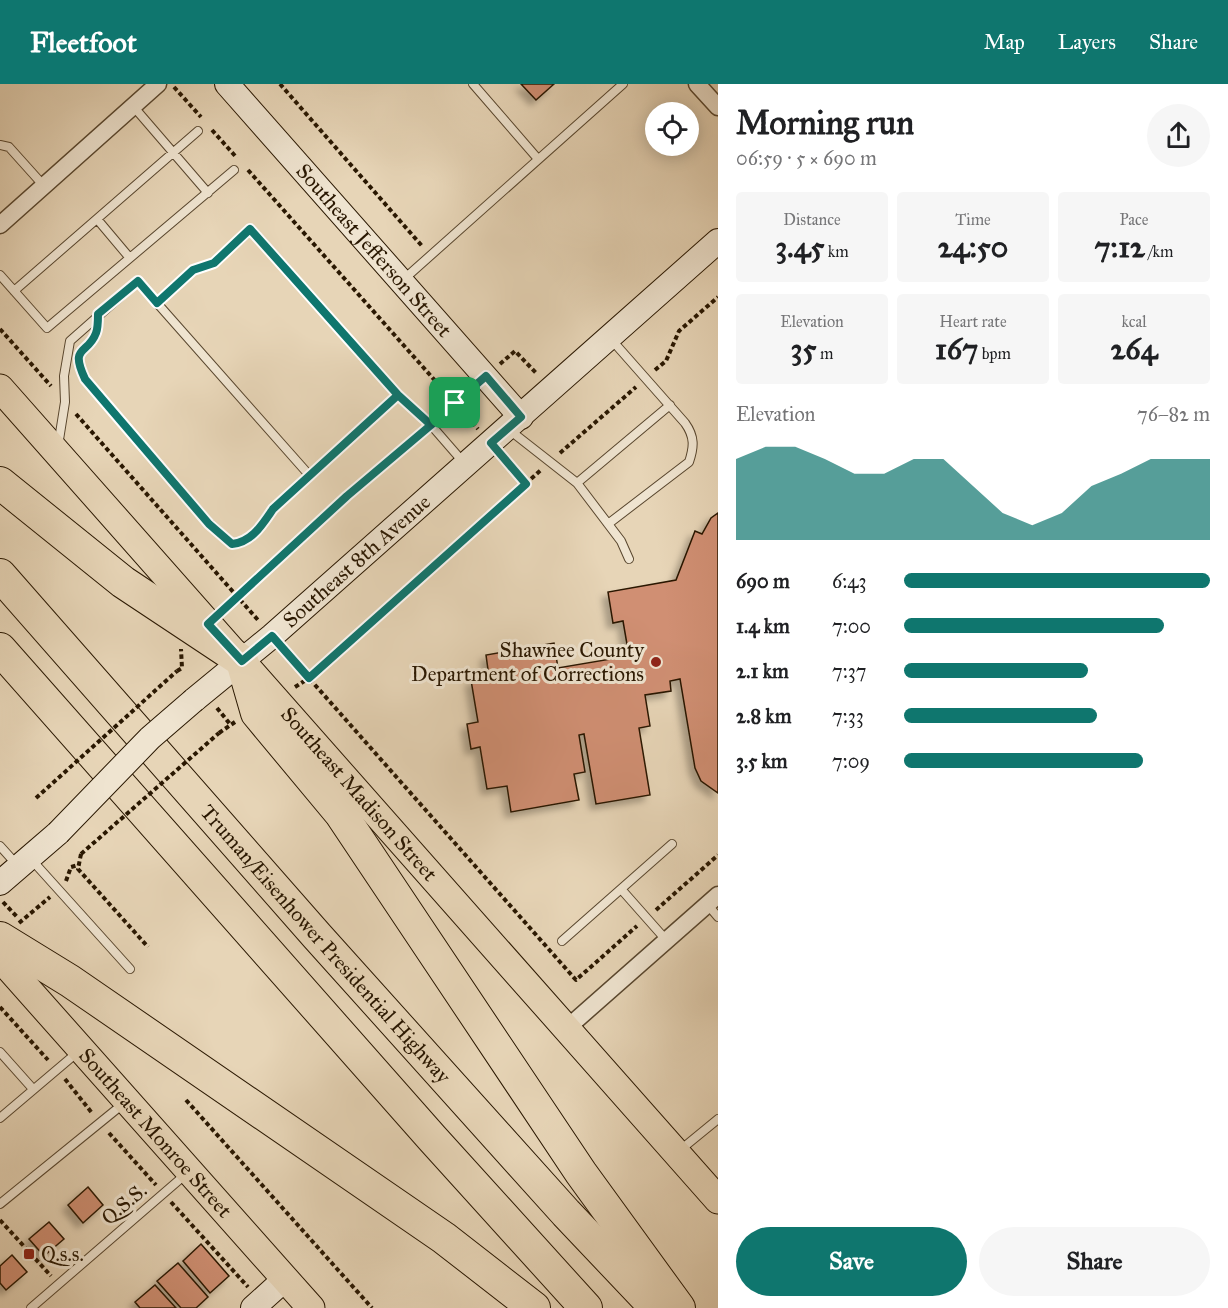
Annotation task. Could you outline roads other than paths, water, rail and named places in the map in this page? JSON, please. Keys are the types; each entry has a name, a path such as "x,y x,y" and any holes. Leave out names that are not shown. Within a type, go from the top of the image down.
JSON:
{"highway":[{"path":"0,483 123,582 203,628 242,661 257,713 341,814 581,1173 679,1308"},
{"name":"Truman/Eisenhower Presidential Highway","path":"0,575 317,936 566,1213 656,1308"},
{"path":"0,649 432,1138 586,1308"},
{"path":"11,930 70,981 444,1238 534,1308"}],"main road":[{"path":"0,388 57,452 203,628"},
{"name":"Southeast Madison Street","path":"242,661 718,1200"},
{"name":"Southeast Monroe Street","path":"0,958 310,1308"}],"street":[{"path":"0,225 158,84"},
{"name":"Southeast Jefferson Street","path":"227,84 400,282 486,376 506,430"},
{"path":"697,84 718,107"},
{"name":"Southeast 8th Avenue","path":"0,883 57,833 150,738 272,636 718,242"},
{"path":"566,1029 667,941 714,905"},
{"path":"257,1304 285,1279"}],"lane":[{"path":"473,84 538,159"},
{"path":"400,282 623,84"},
{"path":"133,106 208,193"},
{"path":"14,291 198,131"},
{"path":"0,145 9,147 44,186"},
{"path":"0,275 47,328 234,170"},
{"path":"97,219 129,257"},
{"path":"157,303 193,270 214,263 250,229 398,395 431,425 466,465"},
{"path":"57,452 65,402 64,376 69,341 138,281 310,476"},
{"path":"98,314 96,334 81,350 78,364 85,379 209,524 232,544 244,543 261,527 273,509 398,395"},
{"path":"608,524 688,462 694,448 691,432 610,338"},
{"path":"577,483 670,405"},
{"path":"506,430 577,483 621,541 629,559"},
{"path":"562,941 672,844"},
{"path":"0,846 24,862 130,969"},
{"path":"621,889 667,941"},
{"path":"0,1118 81,1049"},
{"path":"0,1052 33,1089"},
{"path":"0,1204 127,1101"},
{"path":"676,1153 718,1119"},
{"name":"Q.S.S.","path":"31,1308 189,1172"}],"place":[{"name":"Shawnee County Department of Corrections","path":"656,662"},
{"name":"Q.s.s.","path":"29,1254"}]}
